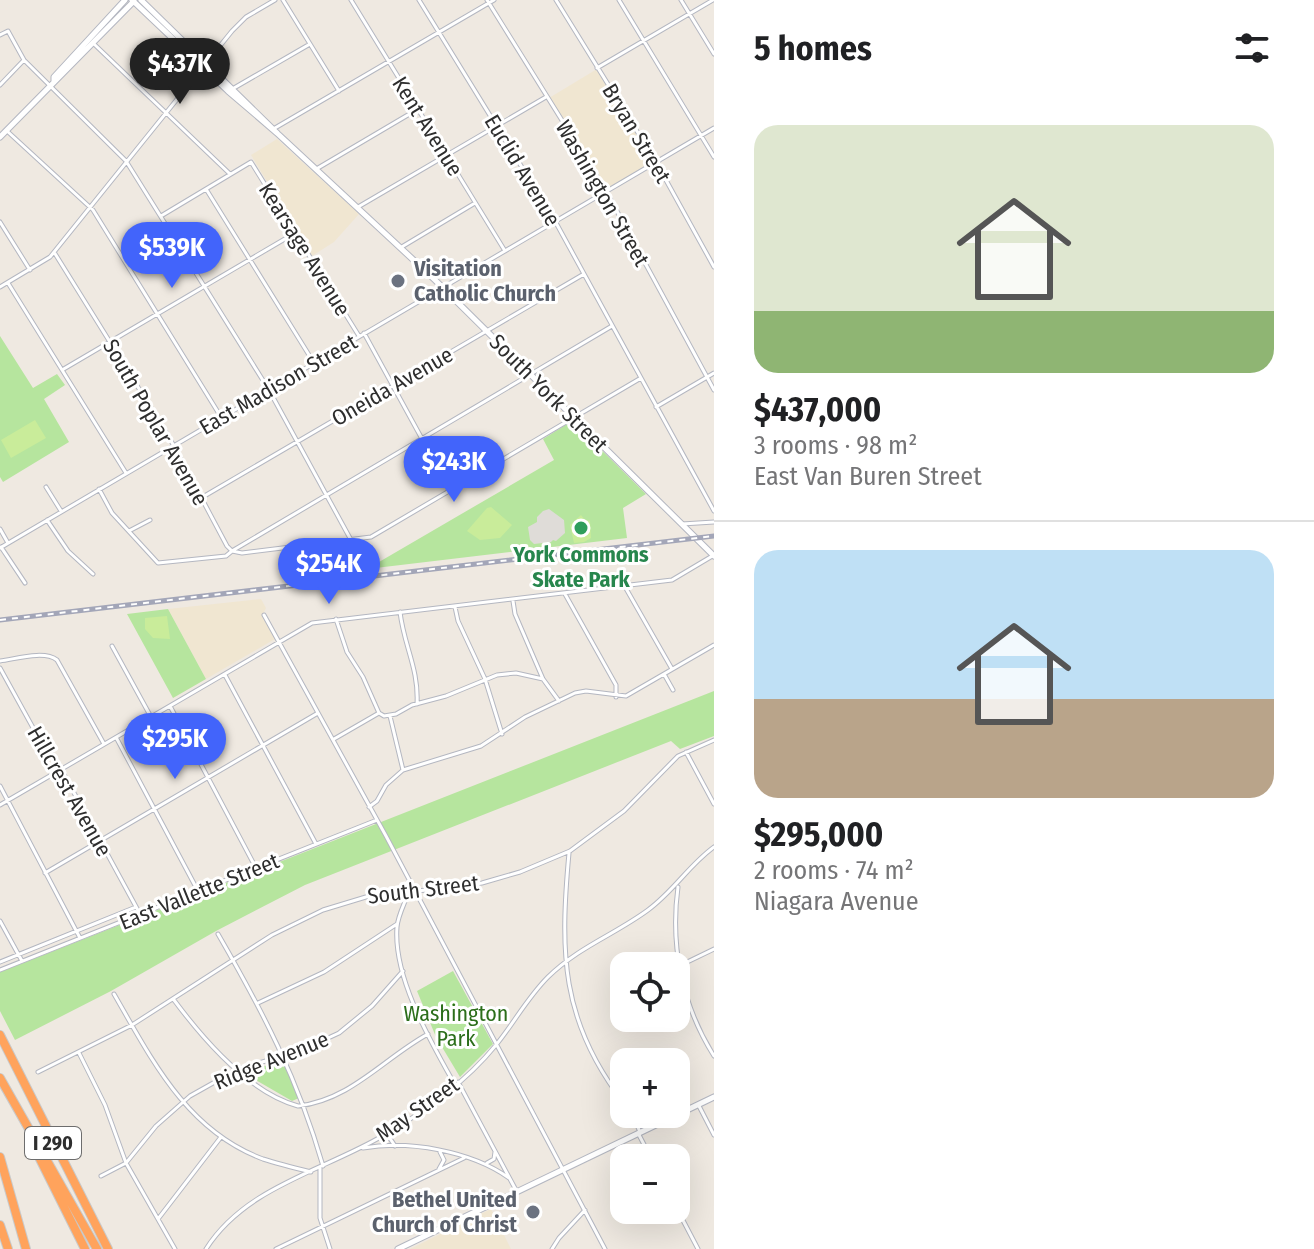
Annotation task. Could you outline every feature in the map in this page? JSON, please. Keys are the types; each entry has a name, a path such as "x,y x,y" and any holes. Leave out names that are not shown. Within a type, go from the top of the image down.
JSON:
{"highway":[{"name":"I 290","path":"0,1035 108,1249"},
{"name":"I 290","path":"0,1078 97,1249"},
{"path":"22,1117 83,1249"},
{"path":"0,1157 26,1249"},
{"path":"87,1209 116,1249"},
{"path":"0,1225 8,1249"}],"main road":[{"path":"0,137 91,41 125,0"},
{"path":"91,41 134,0"},
{"name":"South York Street","path":"134,0 276,131"},
{"name":"South York Street","path":"141,0 443,288 714,555"},
{"path":"123,12 143,10"},
{"path":"690,1108 714,1097"},
{"path":"398,1249 649,1128"}],"street":[{"path":"0,287 54,252 239,23 275,0"},
{"path":"283,0 339,91"},
{"name":"Kent Avenue","path":"351,0 505,251"},
{"name":"Euclid Avenue","path":"419,0 555,221 714,511"},
{"path":"276,131 494,0"},
{"name":"Bryan Street","path":"556,0 656,162 714,267"},
{"path":"619,0 714,157"},
{"path":"681,0 714,54"},
{"path":"597,68 713,0"},
{"name":"Washington Street","path":"488,2 606,191 714,390"},
{"path":"0,35 8,31 24,60 52,83 126,161 269,390 351,540"},
{"path":"91,41 230,174 161,216"},
{"path":"233,89 310,44"},
{"path":"0,85 24,60"},
{"path":"358,207 546,97"},
{"path":"316,169 418,109"},
{"name":"East Madison Street","path":"1,547 714,128"},
{"path":"7,130 89,207 221,417"},
{"name":"Kearsage Avenue","path":"230,174 251,162 359,336"},
{"path":"206,189 314,363"},
{"path":"400,248 475,203"},
{"path":"0,222 30,270"},
{"path":"62,370 295,233"},
{"name":"South Poplar Avenue","path":"54,252 173,446 232,551"},
{"name":"Oneida Avenue","path":"201,498 584,274"},
{"path":"8,283 126,473"},
{"path":"99,489 112,513 154,560 163,563 226,556 421,437 612,326"},
{"name":"Kearsage Avenue","path":"364,333 450,490"},
{"path":"656,407 714,373"},
{"path":"232,551 242,553 371,537 641,378"},
{"path":"46,487 61,511"},
{"path":"47,520 68,551 93,574"},
{"path":"129,531 150,520"},
{"path":"681,524 714,522"},
{"path":"0,529 8,543"},
{"path":"1,547 25,583"},
{"path":"0,805 312,623 674,579 714,555"},
{"path":"624,585 672,669"},
{"path":"564,592 616,685 616,697"},
{"path":"513,599 515,614 543,679 559,701"},
{"path":"455,606 458,621 485,679 502,734"},
{"path":"400,612 403,636 418,683 417,704"},
{"path":"264,615 377,820 605,1249"},
{"path":"336,619 347,652 366,683 379,713"},
{"path":"369,807 403,770 472,749 502,734 525,717 586,691 626,696 714,645"},
{"path":"112,646 151,717"},
{"path":"0,661 43,656 54,658 104,744"},
{"name":"Hillcrest Avenue","path":"0,668 37,735 61,769 140,914"},
{"path":"333,739 379,713 390,716 485,679 509,673 543,679"},
{"path":"224,674 316,844"},
{"path":"664,674 673,690"},
{"path":"170,706 256,868"},
{"path":"45,873 318,713"},
{"path":"390,716 403,770"},
{"path":"116,737 198,891"},
{"name":"South Street","path":"38,1072 132,1025 280,930 323,910 367,896 454,888 491,880 570,851 624,811 678,756 714,740"},
{"path":"686,752 714,804"},
{"path":"0,786 80,938"},
{"name":"East Vallette Street","path":"0,970 377,820"},
{"name":"May Street","path":"206,1249 225,1224 248,1204 391,1131 456,1084 497,1044 530,996 565,962 592,942 643,914 714,847"},
{"path":"570,851 563,916 565,962 573,1000 587,1040 610,1083"},
{"path":"678,884 675,922 678,952"},
{"path":"409,891 397,924 403,971 428,1034 517,1192"},
{"name":"East Vallette Street","path":"0,962 136,907"},
{"path":"0,921 22,961"},
{"path":"258,1003 324,972 397,924"},
{"path":"218,934 285,1056 304,1105 322,1167 322,1227 330,1249"},
{"path":"690,961 714,949"},
{"name":"Ridge Avenue","path":"101,1176 126,1163 150,1132 196,1091 238,1069 318,1044 347,1027 372,1006 403,971"},
{"path":"114,994 150,1057 181,1102 221,1137 264,1159 311,1172"},
{"path":"174,1000 203,1036 238,1069 279,1099 298,1106 354,1087 398,1052 428,1034"},
{"path":"690,1002 714,1056"},
{"path":"79,1053 105,1105 126,1163 175,1249"},
{"path":"698,1104 714,1135"},
{"path":"637,1128 644,1144"},
{"path":"391,1131 389,1137 395,1146"},
{"path":"158,1219 221,1137"},
{"path":"358,1150 395,1146 440,1152 487,1163 509,1178"},
{"path":"487,1163 494,1159 495,1151"},
{"path":"437,1171 443,1164 440,1152"},
{"path":"276,1249 464,1158"},
{"path":"552,1249 585,1210"},
{"path":"685,1224 698,1249"}],"shaded area":[{"path":"597,69 654,162 607,189 549,98"},
{"path":"277,139 359,214 334,242 312,256 251,155"},
{"path":"549,509 564,520 565,533 556,541 534,544 530,540 528,527"},
{"path":"261,599 266,608 262,616 275,639 206,679 168,609"},
{"path":"491,1209 511,1249 410,1249"}],"green space":[{"path":"0,336 33,388 57,374 65,385 44,399 69,442 3,482 0,477"},
{"path":"35,420 46,438 11,458 1,440"},
{"path":"572,421 646,494 623,508 627,538 367,569 554,460 543,439"},
{"path":"491,507 512,525 500,538 480,540 467,531"},
{"name":"York Commons Skate Park","path":"581,515 590,521 591,538 574,543 570,525"},
{"path":"168,609 206,679 173,698 127,614"},
{"path":"167,616 170,639 153,638 145,629 145,618"},
{"path":"714,691 714,736 680,749 671,741 305,885 15,1040 0,1011 0,972"},
{"name":"Washington Park","path":"453,971 493,1044 460,1077 436,1037 417,991"},
{"path":"284,1061 299,1098 292,1101 254,1079 249,1070"}],"railway":[{"path":"0,620 714,536"}],"place":[{"name":"Visitation Catholic Church","path":"398,281"},
{"name":"York Commons Skate Park","path":"581,528"},
{"name":"Bethel United Church of Christ","path":"533,1212"}]}
